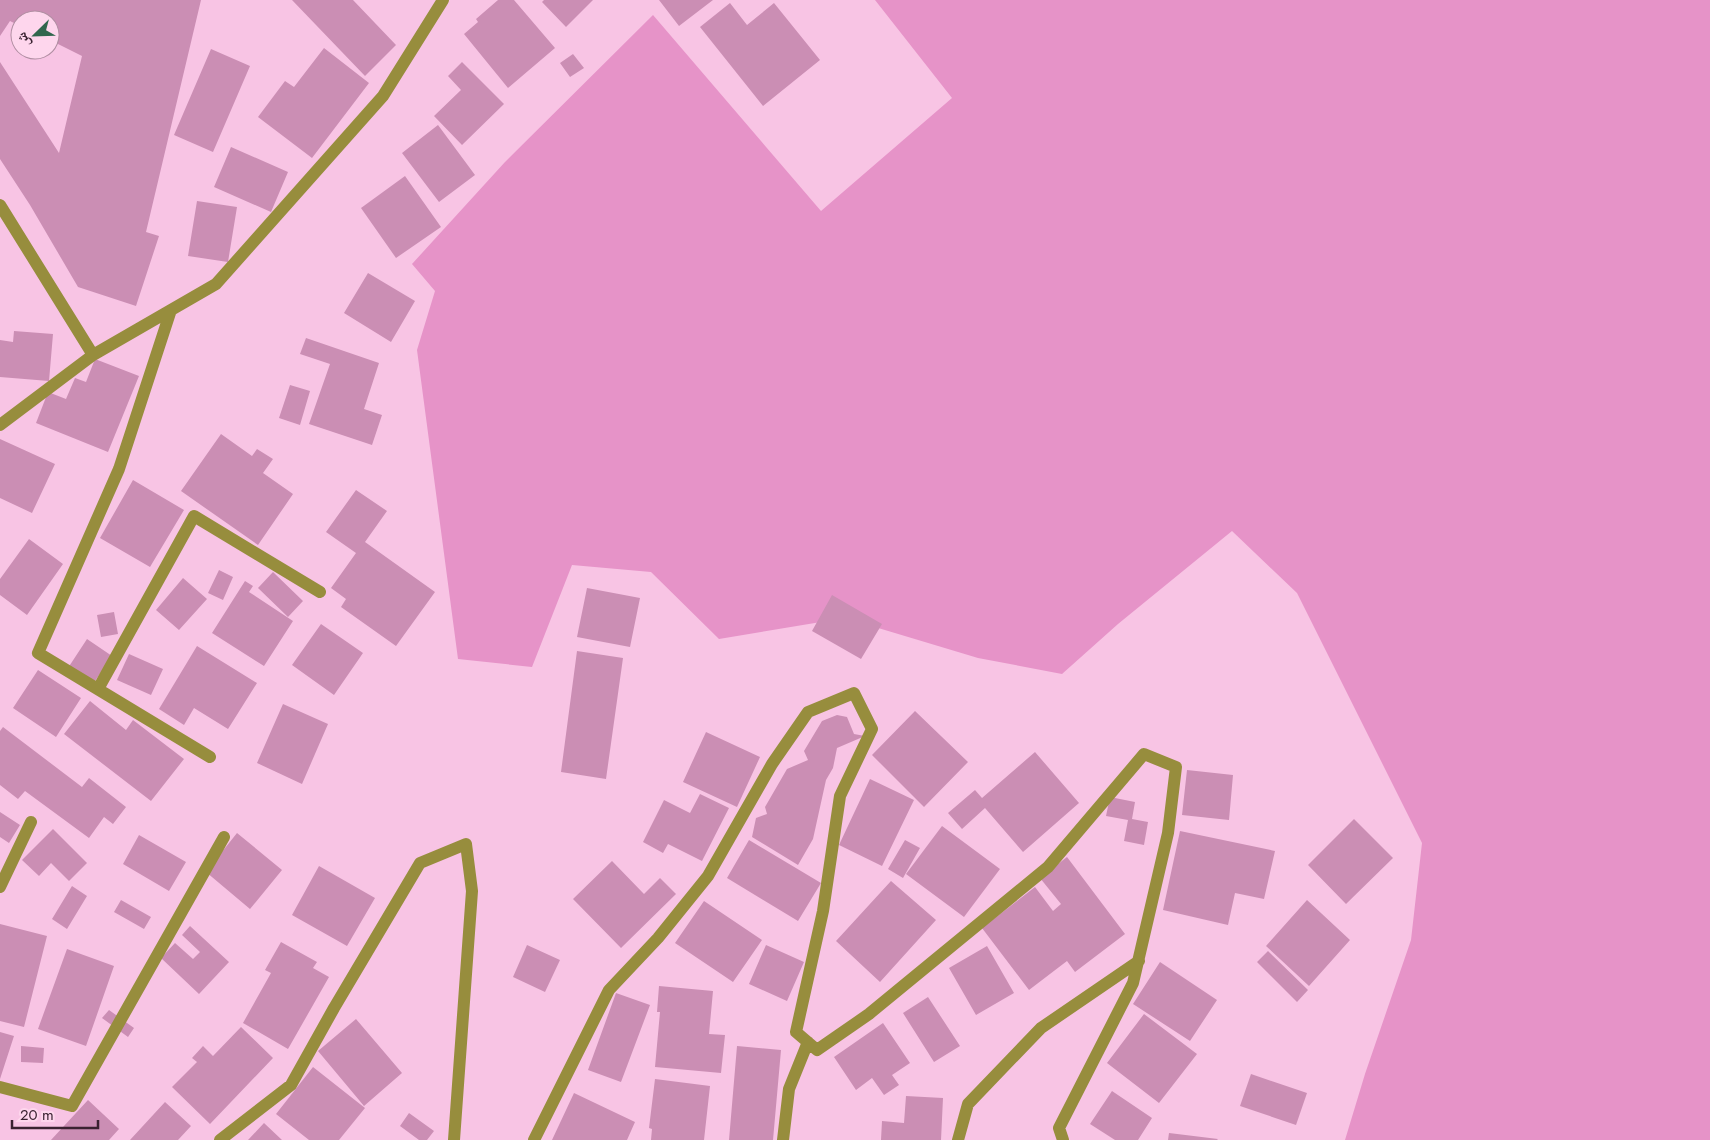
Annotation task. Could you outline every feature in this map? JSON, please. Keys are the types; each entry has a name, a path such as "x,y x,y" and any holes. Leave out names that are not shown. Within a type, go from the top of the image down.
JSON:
{"street":[{"path":"0,425 93,355 216,284 383,96 443,0"},
{"path":"0,205 93,355"},
{"path":"171,310 119,469 38,653 210,758"},
{"path":"98,689 194,516 320,592"},
{"path":"534,1140 608,990 658,938 708,876 772,764 808,712 854,693 872,729 840,796 823,911 796,1032 817,1050 869,1014 1048,867 1144,754 1176,767 1168,833 1134,983 1060,1136"},
{"path":"0,887 31,822"},
{"path":"0,1087 72,1106 224,837"},
{"path":"220,1140 290,1085 420,863 466,844 472,891 454,1140"},
{"path":"958,1140 968,1104 1042,1028 1139,960"},
{"path":"783,1140 790,1089 808,1042"}],"shaded area":[{"path":"875,0 1710,0 1710,1140 1345,1140 1365,1074 1411,940 1422,843 1297,593 1232,531 1118,624 1062,674 978,658 845,618 719,639 651,572 572,565 532,667 458,659 417,350 435,291 412,264 505,162 653,15 821,211 952,98"}],"building":[{"path":"0,0 201,0 146,232 159,236 136,306 78,287 30,205 0,159 0,62 59,153 82,56 60,45 60,10 10,10 10,21 0,36"},
{"path":"292,0 353,0 396,45 365,76"},
{"path":"498,0 514,0 555,48 508,88 464,34 478,22 476,19"},
{"path":"544,0 593,0 566,27 542,2"},
{"path":"659,0 713,0 679,26"},
{"path":"730,3 747,25 774,3 820,60 763,106 700,27"},
{"path":"324,48 369,83 312,158 258,117 285,81 294,87"},
{"path":"211,49 250,66 213,152 174,135"},
{"path":"573,54 584,68 570,77 560,63"},
{"path":"462,62 504,104 462,145 434,116 461,90 448,76"},
{"path":"438,125 475,175 439,202 402,153"},
{"path":"231,147 288,172 271,212 214,187"},
{"path":"405,176 441,227 396,258 361,208"},
{"path":"197,201 237,207 228,262 188,256"},
{"path":"368,273 415,301 391,342 344,313"},
{"path":"14,331 53,334 49,381 0,377 0,340 13,342"},
{"path":"306,338 379,363 364,409 382,415 372,445 309,424 330,364 300,354"},
{"path":"95,359 139,376 108,452 36,423 48,392 66,399 75,378 86,382"},
{"path":"290,385 310,391 300,425 279,418"},
{"path":"221,434 252,456 257,449 273,459 263,473 293,494 258,545 181,491"},
{"path":"0,439 55,464 32,513 0,498"},
{"path":"133,480 184,510 150,567 100,538"},
{"path":"356,490 387,511 365,542 435,592 396,646 341,607 346,599 331,588 356,553 326,532"},
{"path":"29,539 63,564 27,615 0,595 0,579"},
{"path":"219,570 233,577 223,600 208,593"},
{"path":"273,572 303,601 288,617 258,588"},
{"path":"183,578 207,599 179,630 156,610"},
{"path":"245,581 253,586 249,592 293,621 264,666 212,633"},
{"path":"587,588 640,598 630,647 577,637"},
{"path":"832,595 882,624 861,659 812,631"},
{"path":"114,612 118,634 101,637 97,615"},
{"path":"321,624 363,653 334,695 292,665"},
{"path":"87,639 112,656 93,684 68,668"},
{"path":"197,646 257,683 228,729 194,708 184,725 159,709"},
{"path":"577,651 623,658 606,779 561,772"},
{"path":"129,654 163,669 151,695 117,680"},
{"path":"38,670 81,698 56,737 13,708"},
{"path":"90,701 126,730 133,720 184,759 151,801 64,734"},
{"path":"283,704 328,724 302,784 257,763"},
{"path":"915,711 968,762 924,807 872,755"},
{"path":"837,715 847,717 854,734 865,736 837,748 833,768 826,780 813,839 798,865 752,837 756,818 767,814 765,807 787,769 808,760 804,751 822,721"},
{"path":"3,727 82,787 89,778 126,807 113,824 104,817 89,838 25,791 18,799 0,785 0,731"},
{"path":"706,732 760,757 737,807 683,782"},
{"path":"1035,752 1079,803 1023,852 985,808 962,829 948,813 975,790 982,798"},
{"path":"1187,770 1233,775 1229,820 1182,815"},
{"path":"870,779 914,800 882,866 839,845"},
{"path":"700,794 729,808 702,861 668,844 663,853 643,842 664,800 690,813"},
{"path":"1110,797 1135,802 1132,819 1148,822 1144,845 1124,841 1128,820 1106,816"},
{"path":"0,812 20,825 9,843 0,837"},
{"path":"1354,819 1393,858 1346,904 1308,865"},
{"path":"942,826 1000,869 964,917 906,874"},
{"path":"53,829 87,863 69,881 51,863 39,876 22,860"},
{"path":"1180,831 1275,851 1264,899 1235,893 1228,925 1163,910"},
{"path":"237,833 282,870 250,909 206,872"},
{"path":"139,835 186,862 169,891 123,864"},
{"path":"749,840 821,883 798,921 727,878"},
{"path":"905,840 920,848 903,878 888,869"},
{"path":"1067,857 1125,934 1075,972 1067,961 1029,990 982,928 1035,887 1053,911 1061,904 1040,878"},
{"path":"612,861 644,894 660,878 676,894 621,948 573,899"},
{"path":"319,866 375,898 347,946 292,915"},
{"path":"891,881 936,920 880,982 836,941"},
{"path":"72,886 87,896 67,929 52,919"},
{"path":"121,900 151,917 144,929 114,912"},
{"path":"1307,900 1350,940 1309,986 1266,946"},
{"path":"704,901 762,940 733,982 675,943"},
{"path":"0,924 47,936 24,1027 0,1021"},
{"path":"190,926 229,962 199,994 161,958 175,943 193,959 200,952 182,935"},
{"path":"281,942 317,962 313,968 329,977 288,1049 243,1023 271,973 265,970"},
{"path":"527,945 560,960 545,992 513,977"},
{"path":"766,945 804,962 787,1001 749,984"},
{"path":"987,946 1014,993 976,1015 949,968"},
{"path":"67,949 114,966 86,1046 38,1029"},
{"path":"1268,951 1308,990 1297,1002 1257,962"},
{"path":"1160,962 1217,1000 1190,1041 1133,1004"},
{"path":"659,986 713,991 709,1034 725,1035 721,1073 655,1067 660,1012 657,1012"},
{"path":"616,993 650,1005 621,1082 588,1070"},
{"path":"928,997 960,1046 934,1062 903,1013"},
{"path":"109,1010 134,1028 128,1037 102,1018"},
{"path":"1144,1014 1197,1054 1159,1103 1107,1063"},
{"path":"356,1019 402,1073 364,1106 318,1051"},
{"path":"883,1023 910,1063 892,1075 899,1085 884,1095 872,1078 856,1090 834,1057"},
{"path":"241,1027 273,1058 210,1124 172,1087 197,1062 192,1058 203,1046 213,1056"},
{"path":"0,1032 14,1036 0,1079"},
{"path":"21,1046 44,1048 43,1063 21,1062"},
{"path":"737,1046 781,1050 773,1140 729,1140"},
{"path":"313,1067 365,1108 339,1140 309,1140 276,1114"},
{"path":"1251,1074 1307,1093 1296,1125 1240,1106"},
{"path":"655,1079 710,1086 704,1140 651,1140 652,1129 649,1128"},
{"path":"1112,1091 1152,1118 1138,1140 1115,1140 1090,1124"},
{"path":"574,1093 635,1122 627,1140 552,1140"},
{"path":"906,1096 943,1098 941,1140 881,1140 882,1121 904,1123"},
{"path":"88,1100 119,1129 109,1140 51,1140"},
{"path":"165,1102 191,1126 178,1140 130,1140"},
{"path":"409,1113 434,1131 427,1140 419,1140 400,1126"},
{"path":"264,1123 282,1140 248,1140"},
{"path":"1169,1133 1218,1139 1168,1140"}]}
